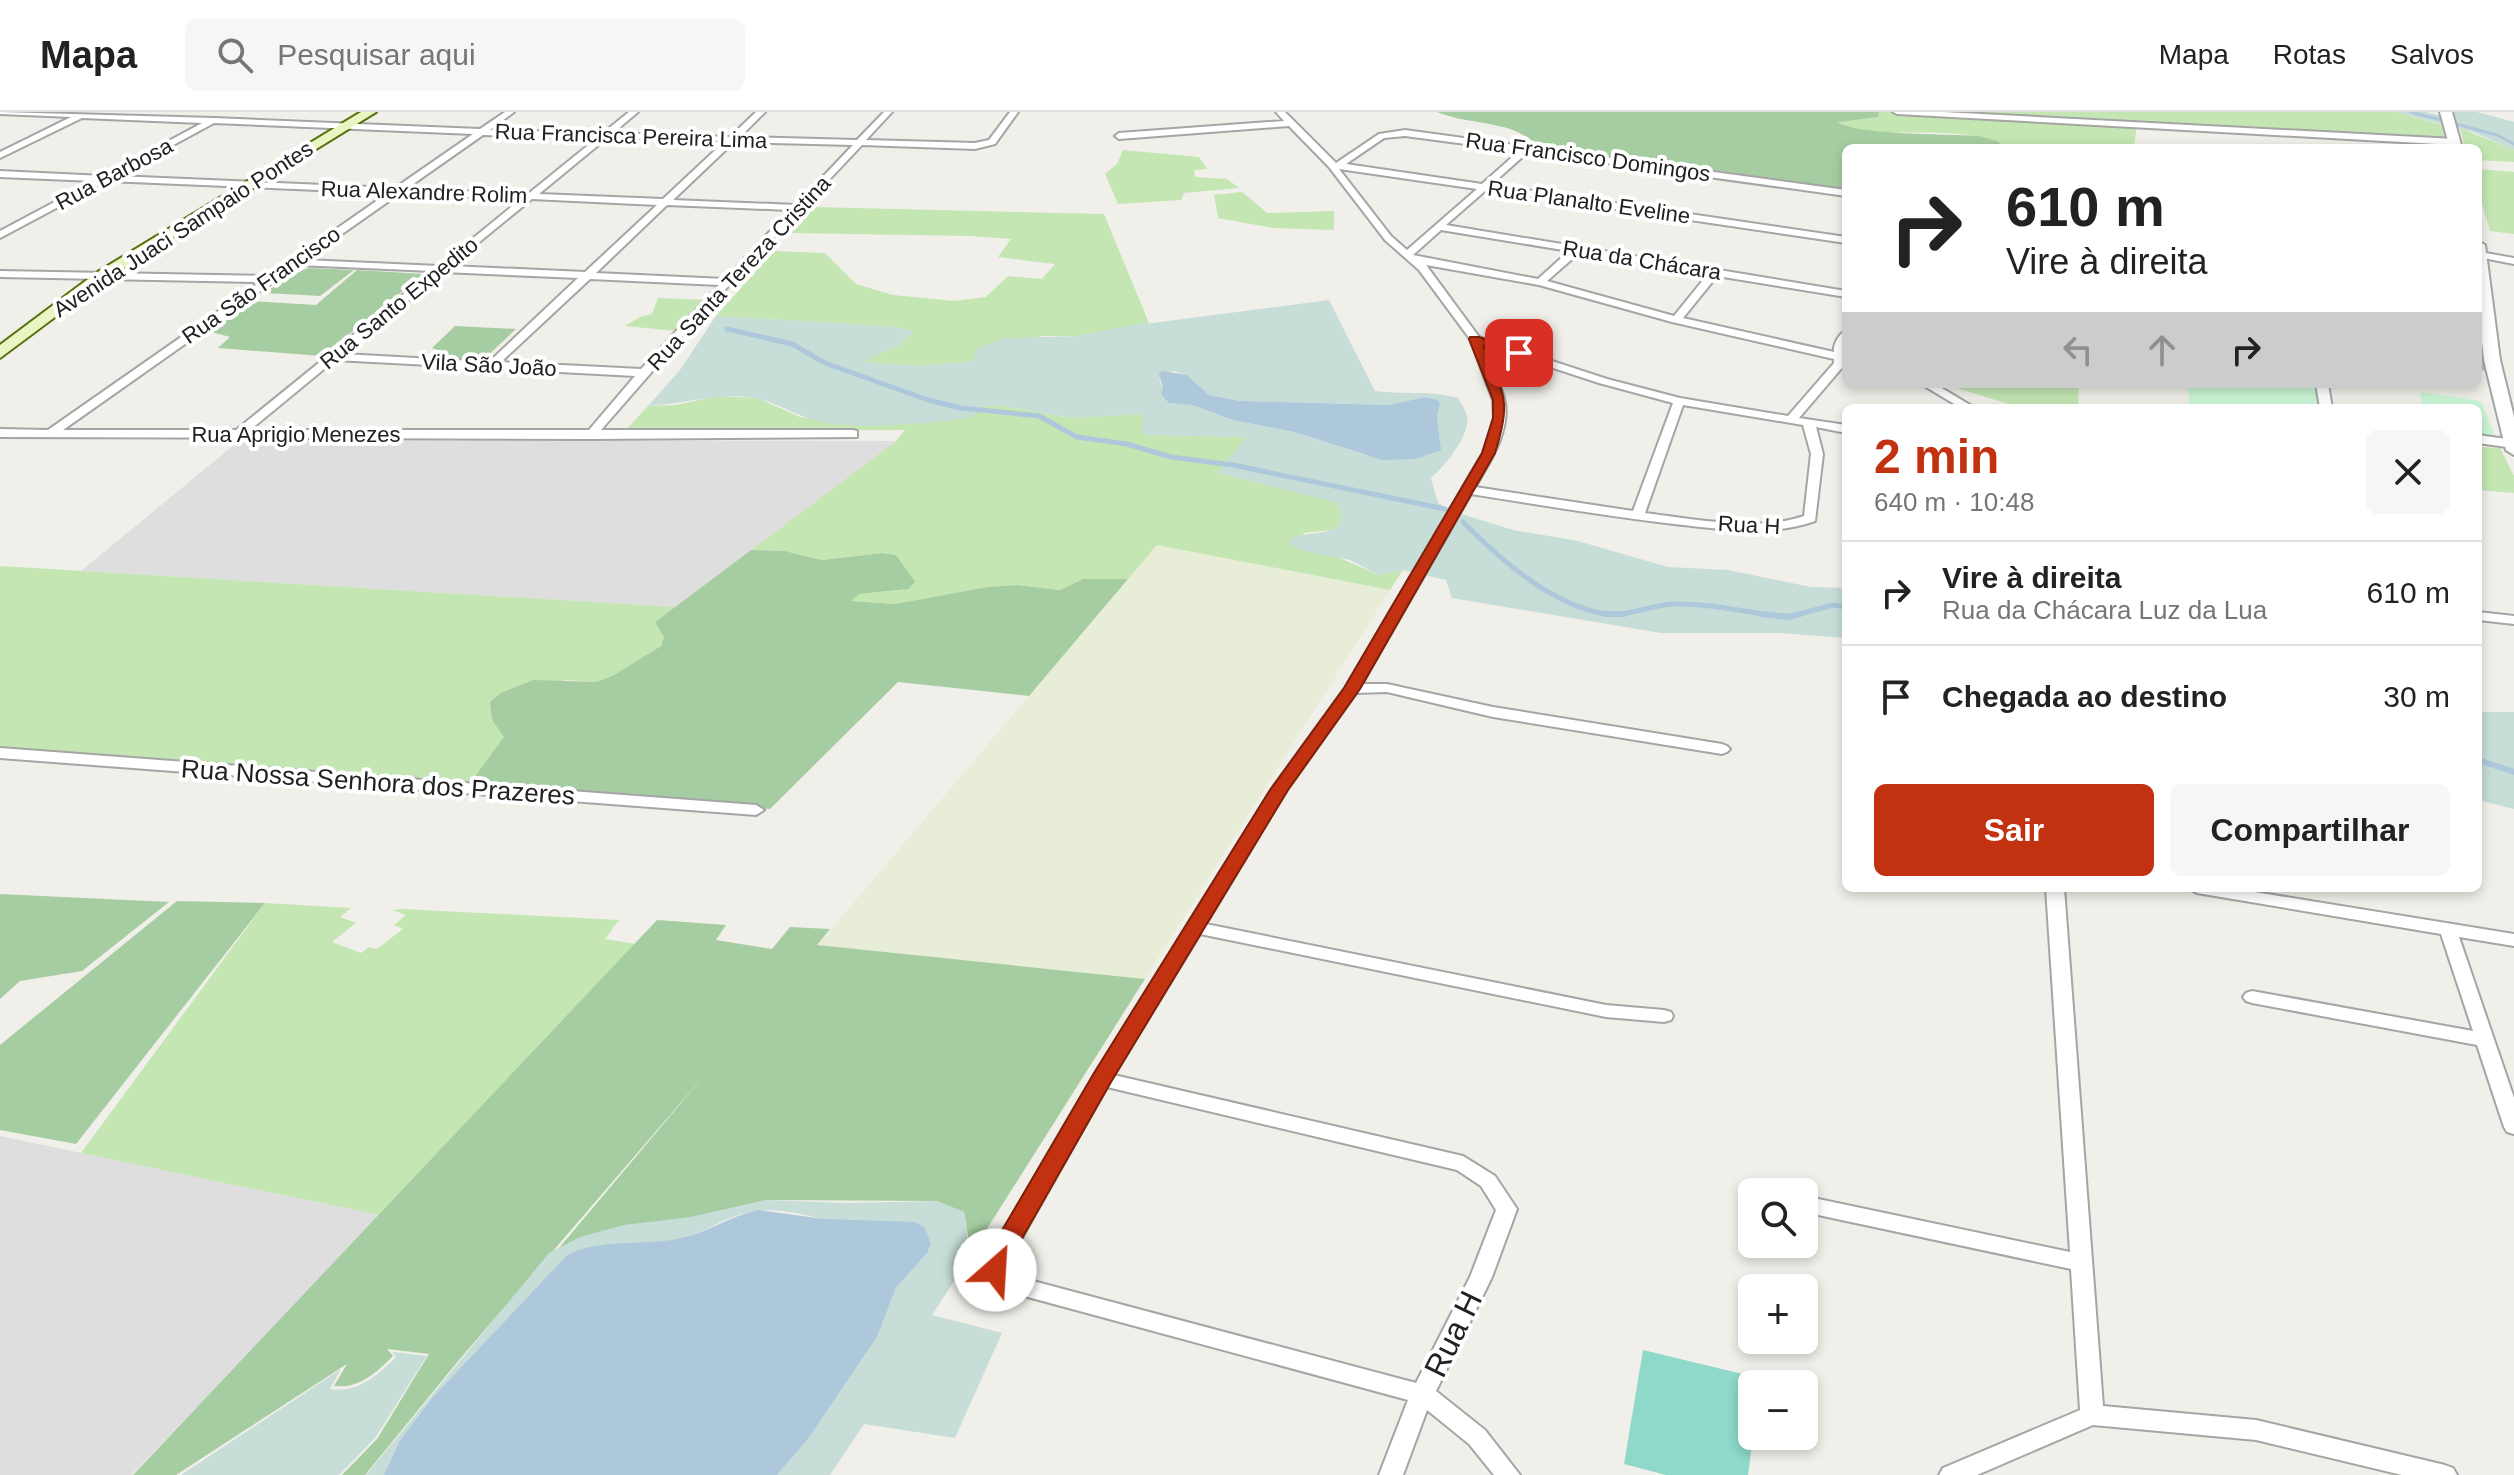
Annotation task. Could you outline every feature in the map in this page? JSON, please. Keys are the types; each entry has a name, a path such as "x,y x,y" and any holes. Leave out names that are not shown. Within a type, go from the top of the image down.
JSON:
{"main road":[{"name":"Avenida Juaci Sampaio Pontes","path":"0,353 101,276 370,112"}],"street":[{"name":"Rua Francisca Pereira Lima","path":"0,112 481,132 975,146 990,144 1014,112"},
{"name":"Rua Barbosa","path":"0,235 228,112"},
{"name":"Rua São Francisco","path":"52,432 291,262 399,192 510,112"},
{"name":"Rua Santo Expedito","path":"238,434 634,112"},
{"path":"492,365 761,112"},
{"name":"Rua Santa Tereza Cristina","path":"591,435 728,282 888,112"},
{"path":"1280,112 1336,165 1388,238 1423,268 1475,339 1499,400 1500,418 1489,453 1469,490 1352,689 1279,790 1102,1079 996,1263 998,1277 1013,1284 1424,1395 1391,1475"},
{"path":"1897,112 2438,144"},
{"path":"2446,112 2455,144"},
{"path":"0,155 85,114"},
{"path":"1119,136 1291,123"},
{"name":"Rua Francisco Domingos","path":"1336,165 1382,136 1398,133 1842,192"},
{"path":"1409,257 1438,227 1527,149"},
{"name":"Rua Planalto Eveline","path":"1336,165 1842,239"},
{"name":"Rua Alexandre Rolim","path":"0,174 800,208"},
{"name":"Rua da Chácara","path":"1438,227 1842,293"},
{"path":"1540,282 1577,250"},
{"path":"1409,257 1540,282 1676,320 1842,357"},
{"path":"2482,257 2514,261"},
{"path":"291,262 728,282"},
{"path":"1676,320 1716,271"},
{"path":"0,274 270,279"},
{"path":"2482,308 2485,358 2513,446 2482,440"},
{"path":"1475,339 1603,381 1679,401 1842,429"},
{"name":"Vila São João","path":"332,357 646,373"},
{"path":"1790,421 1842,359"},
{"path":"1934,388 1962,404"},
{"path":"1469,490 1638,514 1679,401"},
{"name":"Rua H","path":"1638,514 1760,528 1792,528 1805,524 1810,518 1817,454 1809,425"},
{"name":"Rua Aprigio Menezes","path":"0,433 853,434"},
{"path":"2482,616 2514,620"},
{"path":"1352,689 1387,688 1493,712 1722,749"},
{"name":"Rua Nossa Senhora dos Prazeres","path":"0,753 756,810"},
{"path":"2055,892 2092,1415"},
{"path":"2221,892 2514,940"},
{"path":"1195,927 1606,1011 1664,1016"},
{"path":"2448,929 2514,1127"},
{"path":"2252,997 2485,1040"},
{"name":"Rua H","path":"1102,1079 1463,1164 1488,1181 1507,1209 1487,1264 1424,1395 1477,1437 1508,1475"},
{"path":"1818,1207 2081,1263"},
{"path":"1951,1475 2092,1415 2256,1430 2445,1475"}],"shaded area":[{"path":"2395,112 2426,112 2456,120 2454,112 2477,112 2514,122 2514,150 2473,132"},
{"path":"1329,300 1375,391 1448,396 1458,398 1463,407 1467,424 1461,441 1431,478 1438,503 1452,511 1513,530 1578,541 1668,567 1728,570 1811,587 1842,588 1842,638 1779,633 1661,633 1452,598 1446,580 1403,570 1379,575 1350,560 1304,551 1289,544 1289,539 1340,526 1342,514 1335,502 1217,473 1247,437 1142,435 1143,416 1138,414 1071,418 999,405 985,406 973,416 960,419 869,426 818,421 762,400 741,397 714,397 648,406 680,370 716,316 898,327 914,332 898,346 862,362 920,366 973,361 977,349 1005,338 1079,336 1121,327","holes":["1173,371 1187,375 1209,395 1240,401 1389,405 1425,397 1438,400 1440,404 1437,416 1440,440 1365,455 1294,432 1233,420 1192,405 1169,403 1159,379"]},
{"path":"1162,371 1187,375 1209,395 1240,401 1389,405 1425,397 1438,400 1441,450 1416,459 1382,460 1294,432 1233,420 1192,405 1169,403 1161,394 1163,388 1159,374"},
{"path":"240,440 896,441 675,607 81,571"},
{"path":"2482,712 2514,712 2514,809 2482,801"},
{"path":"0,1136 384,1216 131,1475 0,1475"},
{"path":"766,1200 847,1203 936,1201 964,1212 965,1255 955,1279 932,1315 1002,1333 955,1438 864,1424 830,1475 777,1475 808,1439 877,1337 896,1288 927,1253 818,1218 774,1210 755,1211 675,1240 607,1245 567,1255 433,1397 400,1440 384,1475 366,1475 549,1253 580,1237 624,1225 691,1217"},
{"path":"758,1210 824,1219 915,1222 924,1227 931,1243 927,1253 896,1288 877,1337 808,1439 777,1475 384,1475 400,1440 433,1397 567,1255 593,1246 687,1237"},
{"path":"1643,1350 1738,1373 1738,1450 1751,1450 1748,1475 1666,1475 1624,1464"},
{"path":"392,1352 427,1356 375,1438 339,1475 181,1475 341,1369 330,1389 340,1390 366,1382 396,1357"}],"green space":[{"path":"1437,112 1879,112 1878,117 1838,122 1882,132 1979,136 2000,144 1842,144 1842,188 1538,146 1516,131"},
{"path":"1879,112 2395,112 2443,125 2445,140 2137,124 2134,144 1998,144 1968,135 1871,131 1851,128 1837,121 1878,117"},
{"path":"2460,128 2514,150 2514,162 2482,160 2482,144 2464,144"},
{"path":"1123,150 1199,157 1207,169 1194,170 1195,177 1227,179 1239,188 1184,193 1181,200 1118,204 1105,174 1117,164"},
{"path":"2482,169 2514,172 2514,234 2490,231 2482,203"},
{"path":"1242,192 1267,213 1334,211 1334,230 1274,228 1218,218 1214,195"},
{"path":"814,207 1104,214 1149,323 1079,336 1042,336 973,361 920,366 860,362 898,346 913,332 898,327 716,316 774,251 825,253 856,284 893,295 954,301 986,297 1008,276 1042,279 1055,264 998,257 1011,239 790,233"},
{"path":"309,268 354,270 320,296 265,293 293,273"},
{"path":"357,270 424,274 322,356 218,348 230,337 212,332 251,301 316,305"},
{"path":"658,298 707,300 677,331 625,326 652,314"},
{"path":"455,326 516,329 483,360 439,359 444,352 432,348"},
{"path":"1957,388 2079,388 2078,404 2008,404"},
{"path":"2188,388 2318,388 2320,404 2190,404"},
{"path":"2420,392 2481,401 2496,438 2482,437 2482,404 2422,404"},
{"path":"716,396 757,398 800,417 876,424 947,420 985,406 999,405 1071,418 1138,414 1143,416 1143,435 1248,437 1218,473 1335,501 1342,514 1340,526 1333,530 1302,533 1333,555 1379,575 1403,570 1390,590 1157,545 1128,579 1083,579 1060,590 1017,585 987,587 895,604 850,601 859,594 908,589 896,555 882,553 822,560 785,551 751,550 896,441 905,430 625,431 648,406 676,405"},
{"path":"2482,447 2500,448 2514,476 2514,493 2482,490"},
{"path":"1157,545 1390,590 1145,979 817,946"},
{"path":"751,550 785,551 822,560 882,553 896,555 915,582 908,589 859,594 851,601 895,604 987,587 1017,585 1060,590 1083,579 1128,579 1029,696 898,682 770,809 468,786 504,737 492,720 490,702 501,693 533,680 596,682 612,676 661,646 664,637 655,622"},
{"path":"0,566 675,607 656,622 664,637 661,646 612,676 596,682 565,680 492,720 504,736 500,746 468,786 0,752"},
{"path":"0,894 169,902 82,971 20,981 0,999"},
{"path":"177,901 265,903 76,1144 0,1130 0,1045"},
{"path":"265,903 351,908 340,917 356,923 332,942 361,953 369,947 377,949 403,929 394,925 406,915 392,910 402,909 619,920 605,939 636,944 384,1216 81,1153"},
{"path":"657,920 726,925 716,940 772,949 790,927 830,929 817,945 1145,979 971,1254 964,1212 936,1201 766,1200 559,1248 708,1071 459,1360 365,1475 342,1475 377,1439 429,1354 387,1349 393,1356 373,1374 351,1385 334,1386 347,1364 176,1475 133,1475"}],"waterway":[{"path":"2411,112 2497,135 2514,144"},
{"path":"735,331 727,329 792,344 825,363 928,400 961,408 1039,416 1077,437 1127,444 1171,457 1233,465 1445,509"},
{"path":"2482,368 2486,357"},
{"path":"1463,522 1528,579 1566,601 1606,614"},
{"path":"1613,614 1686,604 1775,616"},
{"path":"1792,616 1833,605 1842,606"},
{"path":"1606,614 1613,614"},
{"path":"1613,614 1624,614"},
{"path":"1761,614 1775,616"},
{"path":"1792,616 1800,614"},
{"path":"1775,616 1792,616"},
{"path":"2482,761 2514,772"}],"route":[{"path":"995,1270 996,1263 1102,1079 1279,790 1352,689 1489,453 1500,418 1499,400 1475,339 1519,353"}]}
